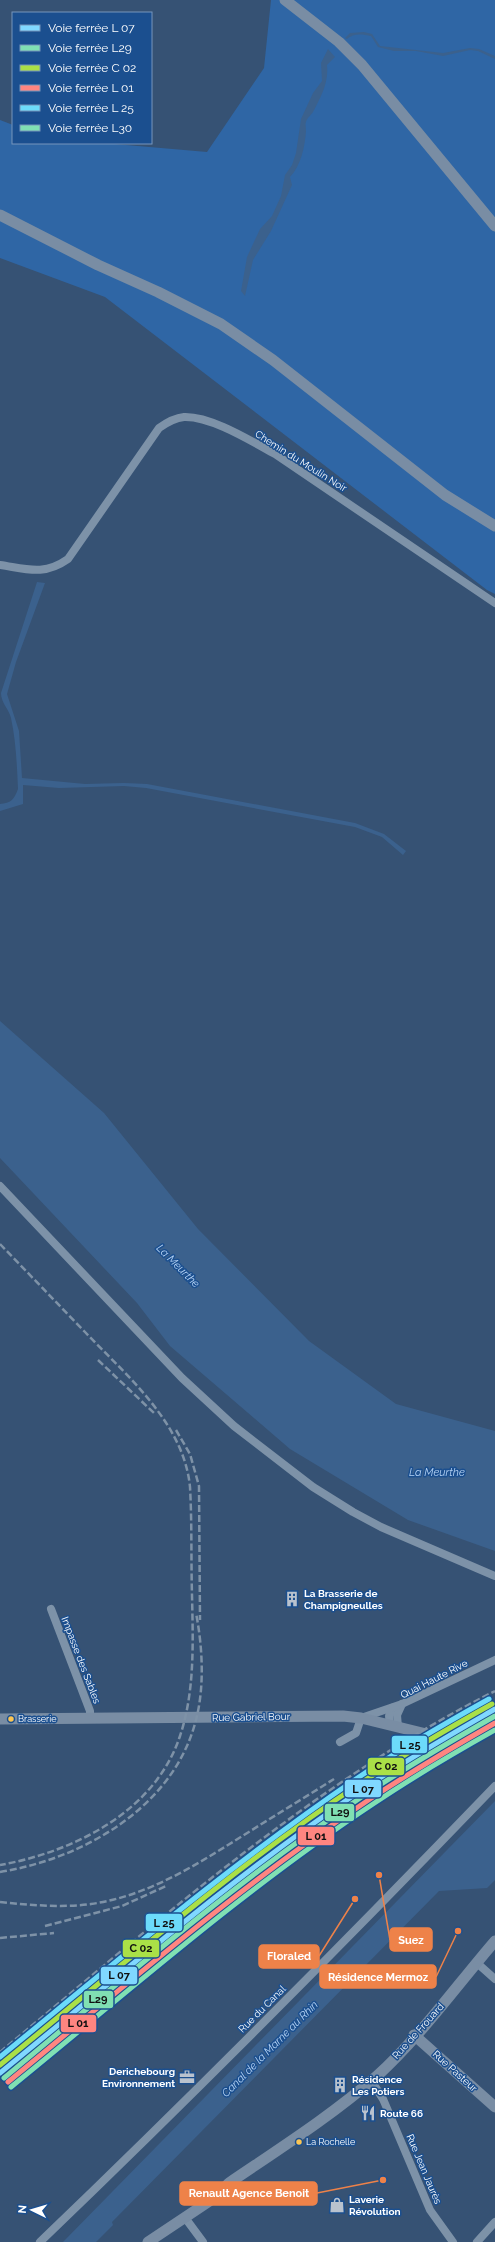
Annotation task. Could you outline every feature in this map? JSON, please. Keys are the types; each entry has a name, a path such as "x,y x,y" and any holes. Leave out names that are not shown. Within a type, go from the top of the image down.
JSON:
{"main road":[{"path":"285,0 339,42 388,94 495,226"},
{"path":"0,210 12,219 98,265 205,315 273,360 445,495 495,526"},
{"path":"0,215 12,219"},
{"name":"Rue Gabriel Bour","path":"0,1719 333,1716 361,1718 459,1742 471,1740 495,1726"},
{"name":"Rue de Frouard","path":"160,2242 174,2232 186,2219 217,2196 234,2189 344,2109 373,2082 416,2037 479,1965 495,1941"},
{"name":"Rue de Frouard","path":"479,1965 495,1952"},
{"name":"Rue Pasteur","path":"416,2037 495,2107"},
{"name":"Rue de Frouard","path":"148,2242 169,2227 186,2219"}],"street":[{"name":"Chemin du Moulin Noir","path":"0,565 44,571 53,569 68,559 159,428 175,419 192,418 212,424 275,454 495,603"},
{"path":"0,1186 182,1378 234,1426 313,1487 353,1512 381,1527 495,1576"},
{"name":"Impasse des Sables","path":"51,1608 90,1711 90,1719"},
{"name":"Quai Haute Rive","path":"394,1726 402,1704 495,1660"},
{"path":"340,1742 356,1733 361,1718 402,1704"},
{"path":"392,1708 389,1716 394,1726"},
{"name":"Rue du Canal","path":"40,2242 118,2168 360,1925 495,1786"},
{"path":"479,1965 495,1980"},
{"name":"Rue Jean Jaurès","path":"373,2082 383,2099 430,2210 452,2242"},
{"path":"186,2219 203,2242"},
{"path":"477,2242 495,2222"}],"shaded area":[{"path":"271,0 495,0 495,594 487,590 105,297 0,258 0,120 12,125 12,144 115,144 207,152 264,68"}],"water":[{"path":"364,32 372,34 380,46 443,53 470,48 479,49 495,56 495,59 478,51 470,50 443,56 416,51 394,51 378,47 371,36 358,34 347,39 345,38 350,33"},
{"path":"328,49 335,57 327,65 327,77 324,89 313,112 307,119 300,162 290,177 292,185 271,231 253,260 245,296 241,291 247,257 260,229 272,216 281,196 285,175 292,165 296,153 301,119 313,93 322,81 321,63"},
{"path":"37,582 45,583 16,662 7,694 19,731 22,778 85,784 147,784 355,823 384,834 406,851 403,855 382,837 355,827 146,788 124,786 59,788 23,785 23,804 0,811 0,804 7,803 12,800 18,789 13,727 10,715 2,700 1,693"},
{"name":"La Meurthe","path":"0,1021 104,1113 198,1229 309,1341 396,1404 495,1431 495,1551 408,1520 290,1449 170,1346 137,1303 0,1158"},
{"name":"Canal de la Marne au Rhin","path":"495,1801 495,1880 487,1888 439,1891 112,2222 113,2225 96,2242 63,2242"}],"railway":[{"path":"0,1244 135,1383 165,1421 177,1442 185,1464 190,1487 193,1631 191,1684 185,1719 180,1736 168,1763 152,1786 131,1807 108,1824 82,1839 28,1859 0,1865"},
{"path":"98,1360 155,1414"},
{"path":"176,1430 190,1454 199,1486 200,1620"},
{"path":"0,1872 61,1856 90,1842 118,1826 143,1806 165,1783 182,1757 198,1714 202,1670 196,1613"},
{"path":"0,2052 117,1954 300,1811 363,1768 428,1727 495,1691"},
{"path":"0,1902 46,1906 91,1904 112,1900 152,1887 190,1868 334,1779"},
{"path":"45,1926 122,1906 166,1886"},
{"path":"0,1938 54,1933"}],"transit line":[{"path":"0,2057 219,1879 310,1811 389,1758 489,1699"},
{"path":"0,2065 177,1920 267,1849 314,1815 425,1742 492,1704"},
{"path":"0,2073 178,1927 269,1856 379,1778 495,1709"},
{"path":"8,2082 185,1936 276,1865 385,1789 495,1723"}],"rail line":[{"name":"L29","path":"4,2078 137,1967 272,1860 366,1794 495,1716"},
{"name":"L30","path":"11,2087 234,1905 326,1836 388,1794 495,1730"}],"place":[{"name":"La Brasserie de Champigneulles","path":"292,1599"},
{"name":"Brasserie","path":"11,1719"},
{"name":"Suez","path":"379,1875"},
{"name":"Floraled","path":"355,1899"},
{"name":"Résidence Mermoz","path":"458,1931"},
{"name":"Derichebourg Environnement","path":"187,2077"},
{"name":"Résidence Les Potiers","path":"340,2085"},
{"name":"Route 66","path":"368,2113"},
{"name":"La Rochelle","path":"299,2142"},
{"name":"Renault Agence Benoit","path":"383,2180"},
{"name":"Laverie Révolution","path":"337,2205"}]}
